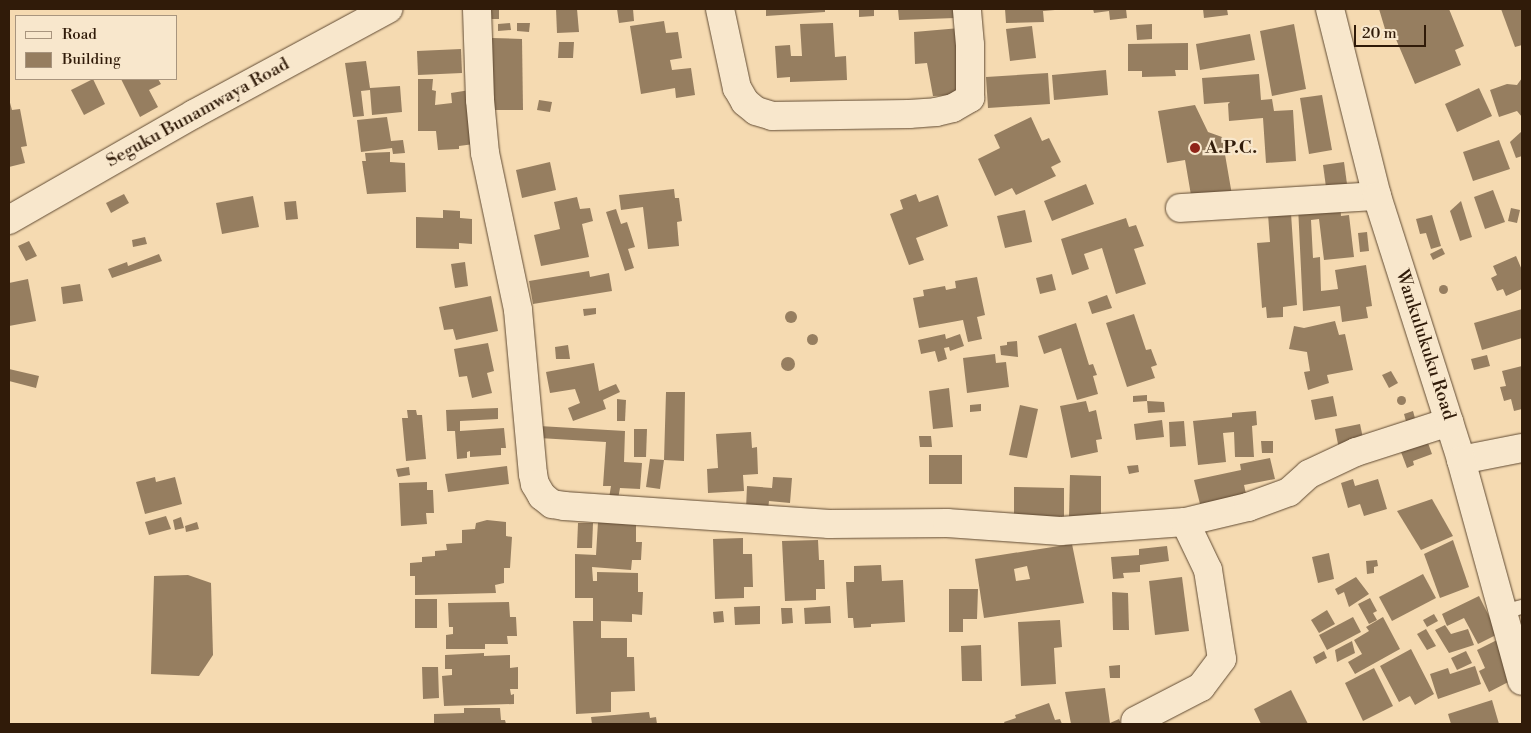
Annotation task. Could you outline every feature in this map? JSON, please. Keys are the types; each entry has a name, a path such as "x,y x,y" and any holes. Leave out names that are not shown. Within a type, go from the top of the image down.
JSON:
{"street":[{"name":"Seguku Bunamwaya Road","path":"9,220 194,114 388,9"},
{"path":"477,9 480,100 485,153 518,310 533,474 535,484 542,496 552,504 829,524 947,523 1061,531 1185,522 1248,507 1288,492 1309,474 1356,452 1450,422"},
{"path":"720,9 737,88 745,102 756,111 772,116 909,114 936,112 953,108 970,98 970,45 967,9"},
{"name":"Wankulukuku Road","path":"1330,9 1377,196 1461,460 1513,610 1522,681"},
{"path":"1180,208 1377,196"},
{"path":"1461,460 1522,448"},
{"path":"1135,721 1201,687 1222,659 1208,570 1185,522"}],"building":[{"path":"490,9 499,9 499,19 490,19"},
{"path":"556,9 577,9 579,32 557,33"},
{"path":"617,9 633,9 634,21 619,23"},
{"path":"766,9 825,9 825,12 766,16"},
{"path":"859,9 874,9 874,16 859,17"},
{"path":"898,9 954,9 955,18 899,20"},
{"path":"1005,9 1055,10 1043,11 1044,22 1006,23"},
{"path":"1093,9 1126,9 1127,18 1110,20 1109,11 1094,13"},
{"path":"1203,9 1227,9 1228,15 1204,18"},
{"path":"1379,9 1449,9 1464,46 1455,50 1461,65 1415,84 1395,37 1385,29"},
{"path":"1501,9 1522,9 1522,45 1515,47"},
{"path":"664,21 666,33 678,32 682,58 670,60 672,70 691,68 695,95 676,98 675,88 641,94 630,26"},
{"path":"510,23 511,30 498,31 498,24"},
{"path":"517,23 530,23 529,32 517,31"},
{"path":"833,23 835,57 846,56 847,80 790,82 790,77 777,78 775,46 790,45 791,56 802,56 800,24"},
{"path":"1152,24 1152,39 1137,40 1136,25"},
{"path":"1294,24 1306,89 1272,96 1260,31"},
{"path":"1032,26 1036,58 1010,61 1006,29"},
{"path":"960,28 964,84 954,95 933,96 927,63 915,64 914,32"},
{"path":"1250,34 1255,60 1200,70 1196,44"},
{"path":"492,38 522,39 523,110 493,110"},
{"path":"559,42 574,42 573,58 558,58"},
{"path":"1188,43 1188,70 1175,70 1176,76 1142,77 1142,71 1128,71 1128,44"},
{"path":"461,49 462,73 418,75 417,51"},
{"path":"366,61 370,88 400,86 402,112 372,115 370,90 361,91 364,116 353,117 345,63"},
{"path":"1106,70 1108,95 1054,100 1052,75"},
{"path":"1048,73 1050,104 988,108 986,77"},
{"path":"1259,74 1261,100 1272,99 1274,111 1293,110 1296,161 1266,163 1263,118 1229,121 1228,104 1230,102 1204,104 1202,78"},
{"path":"1522,78 1522,117 1517,111 1499,117 1490,90 1507,84 1517,85"},
{"path":"418,79 433,79 432,90 436,91 435,105 452,103 451,93 470,90 474,144 459,146 459,149 438,150 436,131 418,131"},
{"path":"93,80 105,104 84,115 71,90"},
{"path":"122,80 159,80 161,84 149,90 158,107 140,117"},
{"path":"1479,88 1492,116 1457,132 1445,104"},
{"path":"1322,95 1332,150 1309,154 1300,98"},
{"path":"9,99 12,110 20,109 27,146 21,147 25,163 9,167"},
{"path":"539,100 552,102 550,112 537,110"},
{"name":"A.P.C.","path":"1195,105 1208,132 1222,137 1232,195 1192,201 1185,160 1167,163 1158,111"},
{"path":"387,117 391,141 403,140 405,153 393,154 392,148 361,152 357,120"},
{"path":"1031,117 1042,141 1049,138 1061,162 1051,167 1056,176 1016,195 1012,188 995,196 978,159 1000,148 994,135"},
{"path":"1522,131 1522,156 1516,158 1510,142"},
{"path":"1499,140 1510,169 1473,181 1463,152"},
{"path":"390,152 390,162 405,163 406,192 367,194 362,161 366,161 365,153"},
{"path":"550,162 556,190 522,198 516,170"},
{"path":"1344,162 1347,184 1326,187 1323,165"},
{"path":"1086,184 1094,204 1052,221 1044,201"},
{"path":"674,189 675,198 679,198 682,221 677,222 679,246 648,249 643,207 621,210 619,195"},
{"path":"1493,190 1505,222 1485,229 1474,197"},
{"path":"124,194 129,203 111,213 106,203"},
{"path":"916,194 919,202 938,195 948,226 916,238 924,260 909,265 890,214 903,209 900,200"},
{"path":"253,196 259,227 222,234 216,203"},
{"path":"577,197 580,209 590,208 593,221 582,224 589,257 541,266 534,235 560,229 554,202"},
{"path":"296,201 298,219 286,220 284,202"},
{"path":"1461,201 1472,237 1460,241 1450,211"},
{"path":"1340,202 1341,216 1349,215 1354,257 1324,260 1319,219 1311,220 1313,258 1320,257 1321,291 1338,289 1335,270 1366,265 1372,306 1366,307 1368,318 1342,322 1340,306 1303,311 1298,206"},
{"path":"1511,208 1520,210 1517,223 1508,221"},
{"path":"616,209 621,224 627,222 635,247 628,249 634,268 625,271 606,212"},
{"path":"443,210 460,211 460,218 472,219 472,244 459,243 459,249 416,248 416,217 443,218"},
{"path":"1025,210 1032,242 1005,248 997,216"},
{"path":"1291,213 1297,305 1283,307 1283,317 1267,318 1266,307 1262,308 1257,243 1270,242 1268,214"},
{"path":"1432,215 1441,246 1431,249 1426,233 1420,234 1416,219"},
{"path":"1126,218 1129,227 1136,225 1144,246 1134,249 1146,284 1116,294 1102,248 1084,254 1089,269 1072,275 1061,239"},
{"path":"1367,232 1369,251 1360,252 1358,233"},
{"path":"145,237 147,244 133,247 132,240"},
{"path":"29,241 37,256 26,261 18,246"},
{"path":"1442,248 1445,254 1433,260 1430,254"},
{"path":"159,254 162,261 112,278 108,269 127,262 128,266"},
{"path":"1516,256 1522,270 1522,289 1506,296 1503,289 1497,291 1491,278 1497,275 1493,266"},
{"path":"465,262 468,286 455,288 451,264"},
{"path":"589,271 590,277 609,273 612,291 533,304 529,281"},
{"path":"1052,274 1056,290 1040,294 1036,278"},
{"path":"977,277 985,315 977,317 982,339 968,342 963,320 919,328 913,298 924,296 923,290 945,286 946,290 956,288 955,281"},
{"path":"28,279 36,321 9,326 9,283"},
{"path":"80,284 83,301 63,304 61,287"},
{"path":"1443,285 1447,289 1443,293 1439,289"},
{"path":"1107,295 1112,308 1092,314 1088,302"},
{"path":"491,296 498,331 456,340 453,329 444,330 439,307"},
{"path":"596,308 596,314 584,316 583,309"},
{"path":"1522,309 1522,338 1482,350 1474,323"},
{"path":"789,311 793,311 797,317 793,323 789,323 785,319 785,315"},
{"path":"1134,314 1146,350 1151,349 1157,365 1151,367 1155,378 1127,387 1106,323"},
{"path":"1335,321 1339,335 1345,334 1353,370 1327,375 1329,383 1308,390 1304,372 1310,371 1307,352 1289,349 1294,326 1304,328"},
{"path":"1076,323 1089,365 1093,364 1097,375 1093,376 1098,394 1077,400 1061,348 1044,354 1038,336"},
{"path":"810,334 814,334 817,339 816,343 810,344 807,341 807,337"},
{"path":"945,334 946,339 960,334 964,346 950,351 949,347 944,348 947,359 938,362 935,351 921,354 918,340"},
{"path":"1017,341 1018,357 1001,355 1000,346 1007,345 1007,342"},
{"path":"488,343 494,371 487,373 492,393 472,398 467,376 459,377 454,349"},
{"path":"568,345 570,359 556,359 555,347"},
{"path":"995,354 996,363 1006,362 1009,387 967,393 963,358"},
{"path":"1487,355 1490,366 1474,370 1471,359"},
{"path":"788,357 793,359 795,364 793,369 788,371 783,369 781,364 783,359"},
{"path":"594,363 599,391 616,384 620,392 603,400 606,409 573,421 568,408 580,403 575,389 550,393 546,372"},
{"path":"1522,366 1522,409 1514,411 1511,399 1504,401 1500,387 1506,386 1502,371"},
{"path":"9,369 39,376 36,388 9,381"},
{"path":"1391,371 1398,383 1389,388 1382,375"},
{"path":"949,388 953,427 933,429 929,391"},
{"path":"666,392 685,392 684,461 664,460"},
{"path":"1147,395 1147,401 1133,402 1133,396"},
{"path":"1401,395 1406,400 1401,405 1396,400"},
{"path":"1333,396 1337,416 1315,420 1311,400"},
{"path":"617,399 626,400 625,421 617,421"},
{"path":"1086,401 1089,412 1096,410 1102,439 1096,440 1098,452 1071,458 1060,406"},
{"path":"1147,401 1164,402 1165,412 1148,413"},
{"path":"981,404 981,411 970,412 970,405"},
{"path":"1020,405 1038,409 1027,458 1009,455"},
{"path":"498,408 498,419 460,421 460,431 504,428 506,448 501,448 501,455 470,457 470,451 467,452 467,458 457,459 455,431 447,431 446,410"},
{"path":"407,410 416,410 417,415 422,415 426,459 406,461 402,418 408,418"},
{"path":"1256,411 1257,425 1252,426 1254,457 1235,457 1234,432 1223,433 1226,462 1198,465 1193,421 1232,417 1232,413"},
{"path":"1413,411 1416,422 1407,425 1404,414"},
{"path":"1162,420 1164,437 1136,440 1134,424"},
{"path":"1184,421 1186,446 1170,447 1169,422"},
{"path":"1360,424 1364,443 1339,449 1335,429"},
{"path":"539,426 625,431 624,462 642,463 640,489 620,488 618,499 609,498 611,486 603,486 606,442 539,438"},
{"path":"634,429 647,429 646,457 634,457"},
{"path":"751,432 752,448 757,447 758,474 743,475 744,491 708,493 707,469 718,468 716,434"},
{"path":"919,436 931,436 932,447 920,447"},
{"path":"1261,441 1273,441 1273,453 1262,453"},
{"path":"1428,443 1432,454 1413,461 1414,465 1407,468 1401,452"},
{"path":"929,455 962,455 962,484 929,484"},
{"path":"1270,458 1275,479 1244,485 1246,494 1200,504 1194,480 1241,470 1240,464"},
{"path":"650,459 664,460 660,489 646,487"},
{"path":"1138,465 1139,472 1129,474 1127,466"},
{"path":"507,466 509,484 448,492 445,474"},
{"path":"409,467 410,475 398,477 396,469"},
{"path":"1070,475 1101,476 1101,519 1069,518"},
{"path":"155,477 156,482 175,477 182,504 145,514 136,482"},
{"path":"773,477 792,478 790,503 769,501 768,510 746,509 747,486 772,488"},
{"path":"1353,479 1355,486 1378,479 1387,509 1364,516 1360,504 1348,508 1341,483"},
{"path":"427,482 427,490 433,490 434,513 426,513 427,524 401,526 399,483"},
{"path":"1014,487 1064,488 1064,520 1014,520"},
{"path":"1432,499 1453,536 1421,550 1397,511"},
{"path":"166,516 171,529 149,535 145,522"},
{"path":"181,517 184,528 175,530 173,520"},
{"path":"487,520 506,522 506,536 512,537 510,568 504,568 504,583 495,585 496,593 415,595 415,576 410,576 410,563 422,562 422,557 435,556 435,551 447,550 446,544 462,543 462,530 475,529 476,523"},
{"path":"197,522 199,529 186,532 185,526"},
{"path":"598,522 636,525 636,542 642,542 641,560 632,560 631,570 592,567 593,581 597,581 597,572 638,573 638,592 643,592 642,615 632,614 632,622 601,621 601,638 627,638 627,657 634,657 635,691 611,692 611,712 576,714 573,621 593,621 593,598 575,598 575,554 596,555"},
{"path":"578,523 593,523 592,548 577,548"},
{"path":"743,538 743,554 752,554 753,587 744,587 744,598 715,599 713,539"},
{"path":"818,540 819,560 824,560 825,589 816,589 816,600 785,601 782,541"},
{"path":"1453,540 1469,587 1440,598 1424,554"},
{"path":"1072,544 1084,603 984,618 975,559","holes":["1027,566 1030,579 1016,581 1014,569"]},
{"path":"1167,546 1169,561 1140,565 1140,572 1123,573 1124,578 1113,579 1111,557 1139,555 1139,549"},
{"path":"1329,553 1334,579 1318,583 1312,557"},
{"path":"1377,560 1378,566 1374,567 1374,573 1367,574 1366,561"},
{"path":"881,565 882,581 903,580 905,622 871,624 871,627 854,628 853,618 848,618 846,582 854,582 854,566"},
{"path":"1423,574 1436,598 1392,621 1379,597"},
{"path":"188,575 211,583 213,655 199,676 151,674 154,576"},
{"path":"1182,577 1189,631 1155,635 1149,581"},
{"path":"1356,577 1369,594 1349,607 1344,592 1338,595 1335,589"},
{"path":"949,589 978,589 977,619 963,619 963,632 949,632"},
{"path":"1112,592 1128,593 1129,630 1113,630"},
{"path":"1479,596 1498,634 1478,644 1464,618 1447,626 1442,614"},
{"path":"1370,598 1377,611 1373,613 1377,620 1369,624 1358,604"},
{"path":"415,599 437,599 437,628 415,628"},
{"path":"509,602 510,617 516,617 517,636 507,636 508,644 485,644 485,649 446,649 446,635 453,634 453,627 449,627 448,603"},
{"path":"760,606 760,624 735,625 734,607"},
{"path":"830,606 831,623 805,624 804,608"},
{"path":"781,608 792,608 793,623 782,624"},
{"path":"1327,610 1335,624 1319,633 1311,620"},
{"path":"723,611 724,622 714,623 713,612"},
{"path":"1434,614 1438,621 1427,627 1423,620"},
{"path":"1353,617 1361,632 1327,650 1319,635"},
{"path":"1383,617 1400,649 1355,674 1348,662 1362,654 1354,640 1369,631 1366,627"},
{"path":"1060,620 1062,647 1054,648 1056,684 1021,686 1018,622"},
{"path":"1445,625 1451,634 1468,629 1474,645 1449,653 1435,630"},
{"path":"1426,629 1436,646 1427,650 1417,634"},
{"path":"1499,639 1518,677 1489,692 1479,671 1485,668 1477,650"},
{"path":"1352,641 1355,653 1337,662 1335,650"},
{"path":"981,645 982,681 962,681 961,646"},
{"path":"1411,649 1434,694 1415,705 1410,696 1399,702 1380,666"},
{"path":"1324,651 1327,658 1316,664 1313,657"},
{"path":"1466,651 1472,663 1457,670 1451,658"},
{"path":"484,653 484,656 510,655 510,668 518,667 518,689 510,689 511,695 514,694 514,704 444,706 442,676 452,675 452,669 445,669 445,655"},
{"path":"1120,665 1120,678 1110,678 1109,666"},
{"path":"1475,666 1481,684 1438,699 1430,674 1448,668 1450,674"},
{"path":"422,667 438,667 439,698 423,699"},
{"path":"1374,668 1393,706 1363,721 1345,683"},
{"path":"1105,688 1110,723 1119,719 1121,724 1071,724 1065,692"},
{"path":"1291,690 1308,724 1261,724 1254,709"},
{"path":"1492,700 1499,724 1451,724 1448,714"},
{"path":"1049,703 1055,720 1060,719 1062,724 1005,724 1004,722 1016,718 1015,715"},
{"path":"464,708 500,708 501,720 505,720 506,724 434,724 434,714 464,713"},
{"path":"649,712 650,718 656,717 657,724 592,724 591,717"}],"place":[{"name":"A.P.C.","path":"1195,148"}]}
